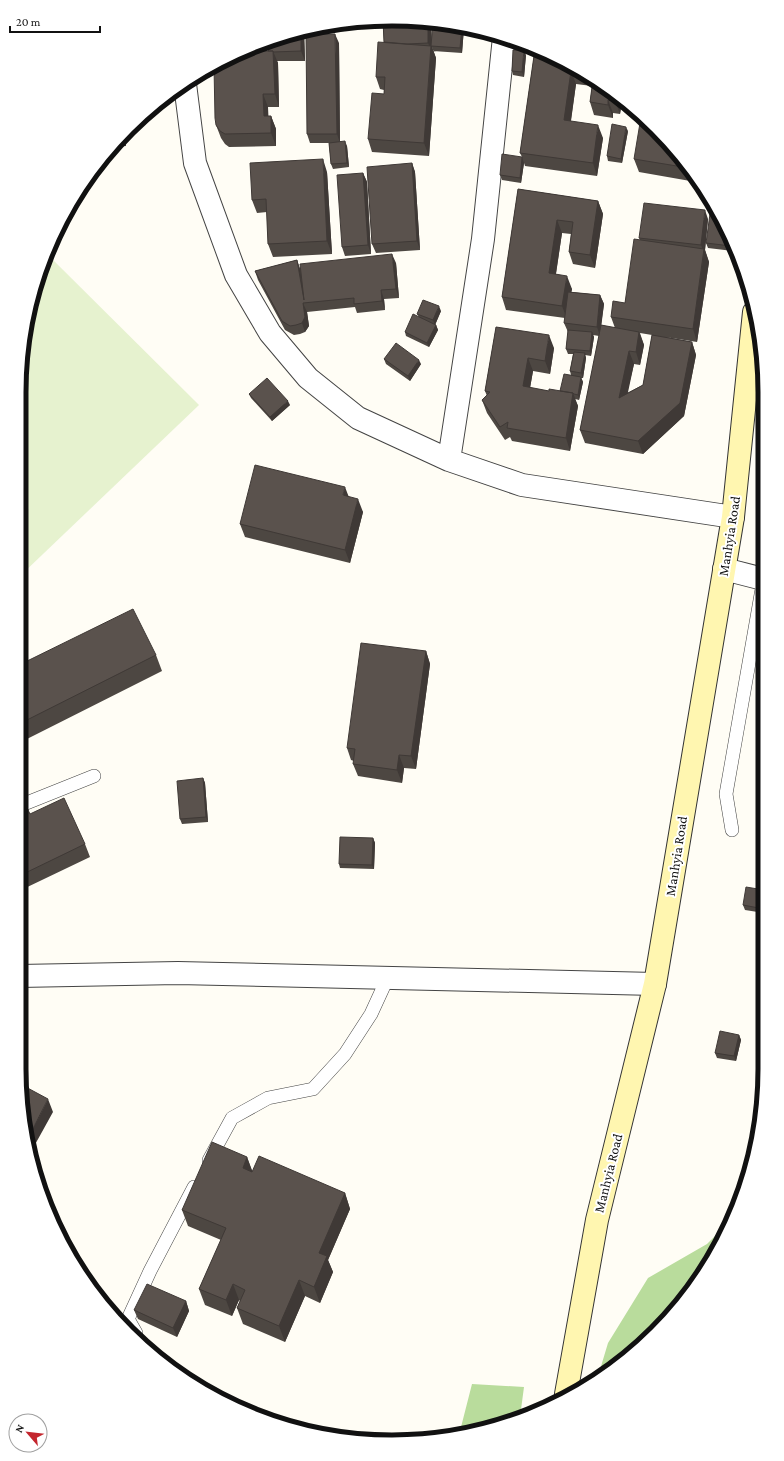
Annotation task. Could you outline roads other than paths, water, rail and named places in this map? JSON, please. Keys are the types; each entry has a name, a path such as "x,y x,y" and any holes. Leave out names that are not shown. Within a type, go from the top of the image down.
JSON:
{"main road":[{"name":"Manhyia Road","path":"567,1390 597,1220 655,984 733,517 752,329"}],"street":[{"path":"449,460 484,239 503,43"},
{"path":"186,90 195,163 236,275 270,333 308,378 358,418 449,460 522,485 733,517"},
{"path":"724,569 758,578"},
{"path":"26,976 178,973 655,984"}],"lane":[{"path":"732,830 726,794 758,612"},
{"path":"26,803 94,776"},
{"path":"132,1327 128,1319 150,1271 232,1118 268,1098 313,1088 348,1048 371,1014 388,977"}]}
